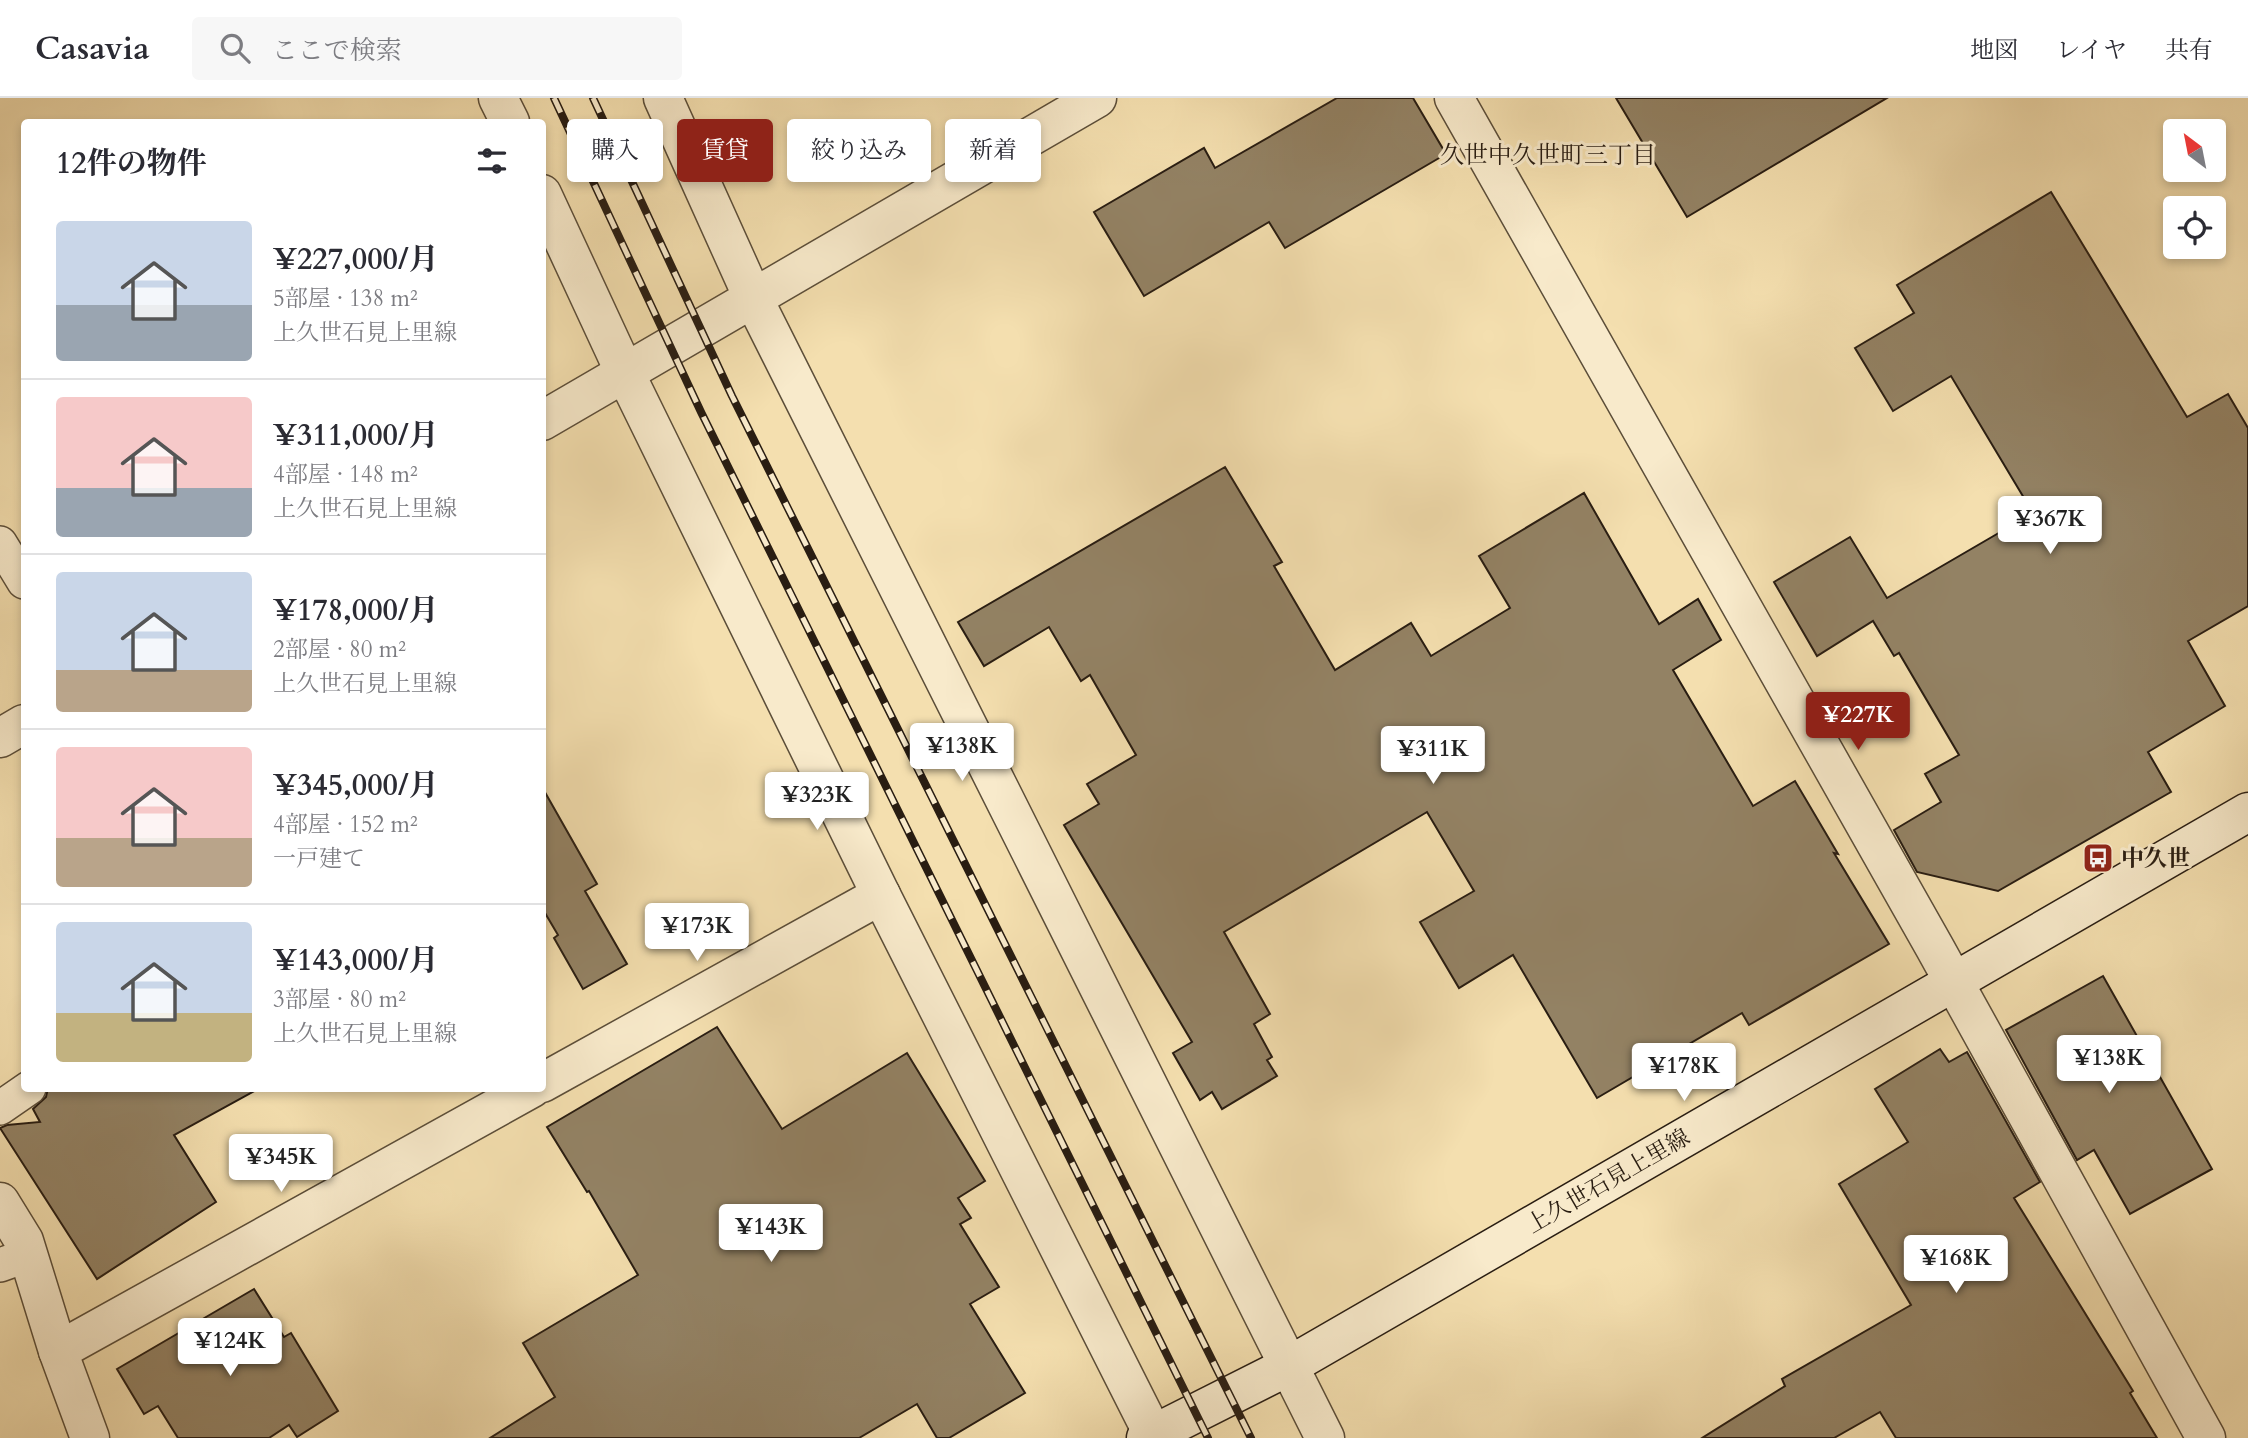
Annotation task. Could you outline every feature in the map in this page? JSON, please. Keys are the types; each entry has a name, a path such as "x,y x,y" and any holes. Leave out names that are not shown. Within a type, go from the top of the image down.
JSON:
{"street":[{"path":"498,98 508,119"},
{"path":"663,98 754,300 1287,1367 1325,1438"},
{"path":"546,419 1097,98"},
{"path":"1454,98 1953,982 2206,1438"},
{"path":"546,203 625,373 1151,1437"},
{"path":"0,738 21,726"},
{"name":"上久世石見上里線","path":"1151,1437 1287,1367 2248,812"},
{"path":"546,1081 881,895"},
{"path":"58,1351 525,1092"},
{"path":"0,1202 24,1241 14,1260 58,1351 90,1438"}],"lane":[{"path":"0,543 21,577"},
{"path":"0,1108 23,1092"}],"building":[{"path":"1337,98 1413,98 1446,154 1285,248 1269,222 1144,296 1094,212 1204,148 1215,168"},
{"path":"1616,98 1887,98 1687,217"},
{"path":"2051,192 2187,417 2228,394 2248,428 2248,606 2188,641 2225,706 2148,752 2171,792 1998,891 1917,872 1894,830 1941,802 1925,774 1959,755 1899,653 1894,656 1873,621 1817,656 1774,582 1850,537 1887,598 2033,513 1951,376 1893,411 1855,348 1914,313 1897,285"},
{"path":"1225,467 1282,562 1274,566 1335,670 1411,623 1431,656 1510,608 1479,556 1584,493 1659,624 1698,599 1721,640 1673,670 1753,806 1795,781 1838,854 1834,853 1889,944 1749,1025 1742,1013 1597,1098 1513,955 1459,988 1420,922 1474,891 1427,812 1224,932 1270,1014 1254,1024 1272,1057 1267,1060 1277,1076 1222,1109 1212,1092 1200,1100 1173,1053 1192,1042 1064,825 1099,804 1087,784 1136,755 1090,675 1081,681 1049,627 984,666 958,622"},
{"path":"546,794 597,884 585,891 627,964 583,989 554,938 558,935 546,915"},
{"path":"2103,976 2212,1169 2130,1214 2094,1150 2077,1160 2006,1030"},
{"path":"717,1027 782,1129 907,1053 985,1181 958,1198 971,1218 960,1224 999,1287 970,1304 1025,1393 949,1438 937,1438 917,1404 859,1438 490,1438 555,1397 523,1343 638,1275 589,1191 587,1192 547,1127"},
{"path":"1940,1049 1949,1062 1967,1052 2040,1182 2014,1198 2133,1391 2130,1393 2157,1438 1896,1438 1880,1412 1834,1438 1702,1438 1785,1386 1782,1379 1911,1305 1839,1184 1908,1142 1875,1089"},
{"path":"47,1092 253,1092 174,1135 216,1202 97,1279 0,1128 40,1122 33,1109 46,1097"},
{"path":"254,1289 284,1337 291,1333 338,1411 297,1437 289,1425 269,1438 178,1438 158,1406 144,1414 117,1369"}],"railway":[{"path":"554,98 701,412 1208,1438"},
{"path":"593,98 732,396 1251,1438"}],"place":[{"name":"中久世","path":"2098,858"}],"district":[{"name":"久世中久世町三丁目","path":"1548,155"}]}
